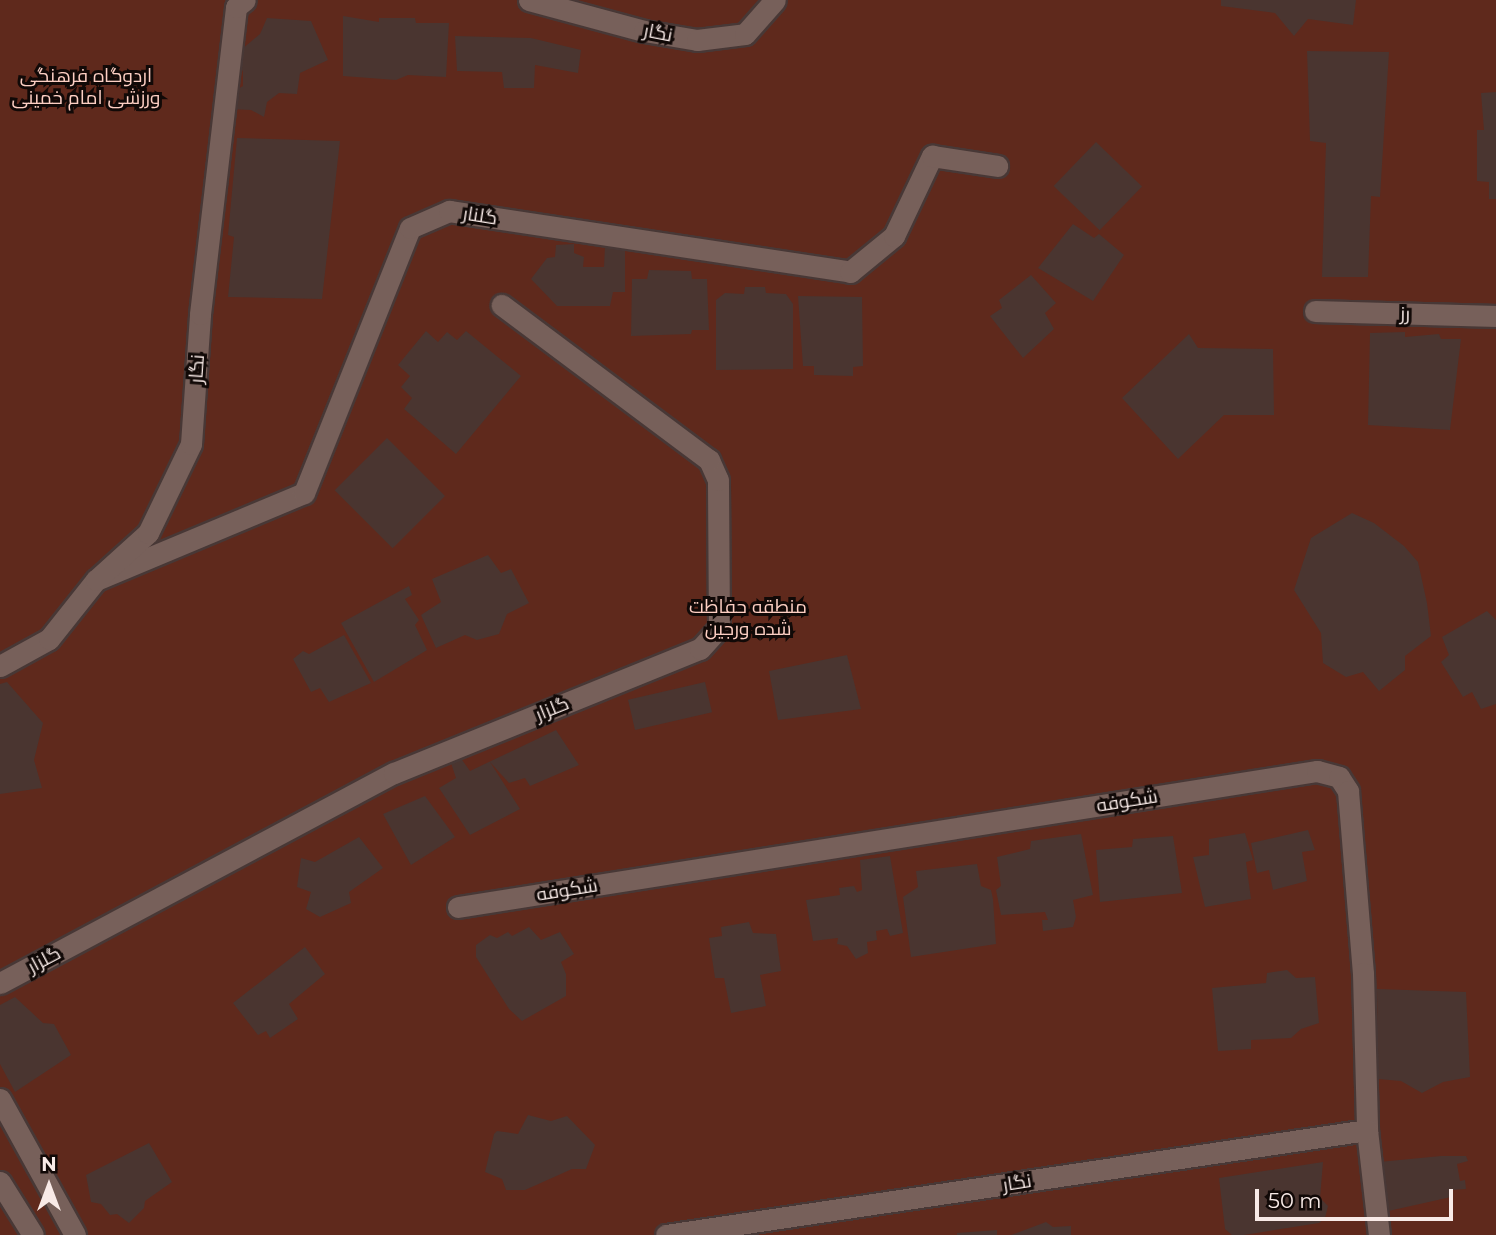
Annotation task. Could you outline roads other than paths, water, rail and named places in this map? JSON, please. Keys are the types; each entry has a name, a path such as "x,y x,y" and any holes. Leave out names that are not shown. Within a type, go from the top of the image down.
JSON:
{"street":[{"name":"نگار","path":"0,666 49,639 96,580 148,533 191,444 201,314 236,7 245,0"},
{"name":"نگار","path":"529,0 644,31 697,40 745,34 775,0"},
{"name":"گلنار","path":"96,580 304,493 410,228 449,211 850,272 894,236 932,156 996,166"},
{"name":"گلزار","path":"0,983 394,773 700,649 719,628 718,480 709,460 502,305"},
{"name":"رز","path":"1315,312 1496,316"},
{"name":"شکوفه","path":"458,907 1317,771 1339,777 1348,791 1363,973 1367,1130 1379,1235"},
{"path":"0,1099 75,1235"},
{"name":"نگار","path":"666,1235 1367,1130"},
{"path":"0,1182 33,1235"}],"park label":[{"name":"اردوگاه فرهنگی ورزشی امام خمینی","path":"86,87"},
{"name":"منطقه حفاظت شده ورجین","path":"748,618"}]}
